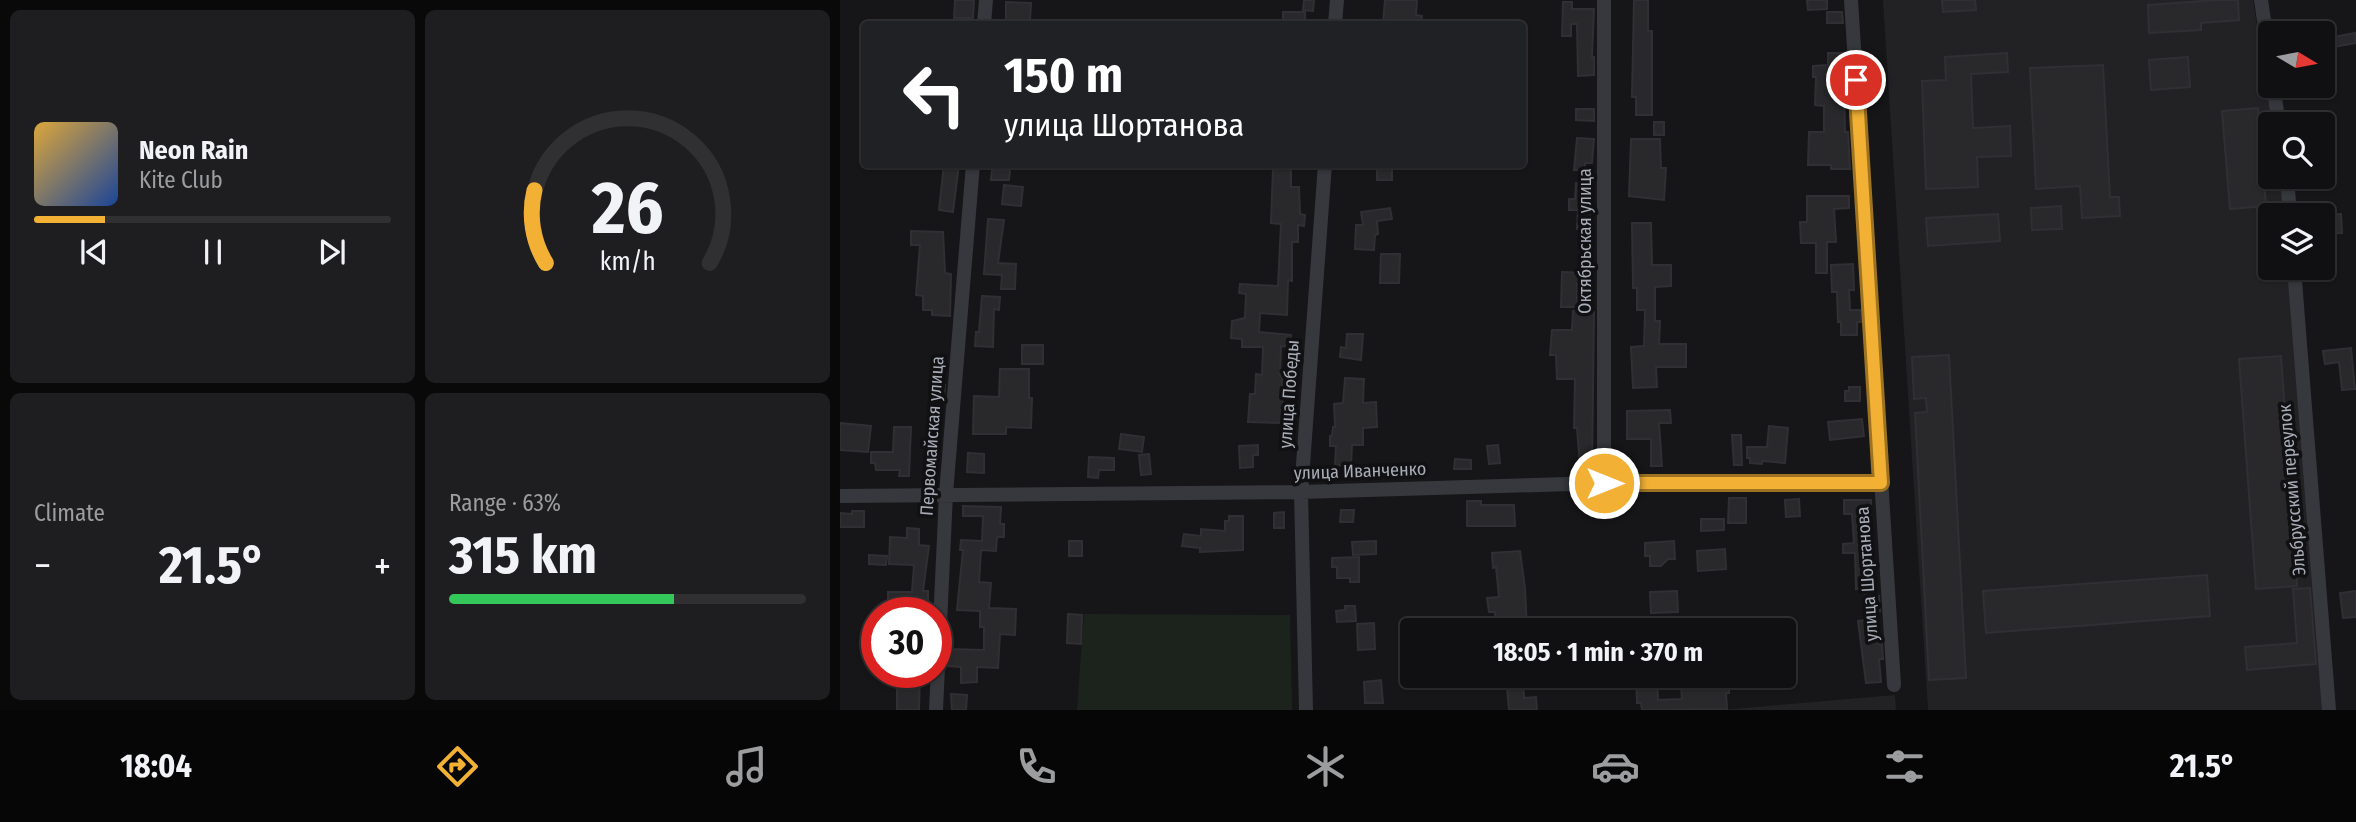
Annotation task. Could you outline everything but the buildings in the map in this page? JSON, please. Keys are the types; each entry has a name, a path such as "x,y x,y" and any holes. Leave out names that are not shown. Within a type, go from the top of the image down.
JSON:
{"street":[{"path":"984,21 986,0"},
{"path":"1335,21 1337,0"},
{"name":"Октябрьская улица","path":"1604,0 1604,483"},
{"name":"улица Шортанова","path":"1851,0 1894,685"},
{"path":"2261,0 2264,21"},
{"name":"Первомайская улица","path":"936,710 946,494 973,168"},
{"name":"улица Победы","path":"1306,710 1301,492 1325,168"},
{"name":"Эльбрусский переулок","path":"2295,280 2329,710"},
{"name":"улица Иванченко","path":"840,496 1301,492 1604,483 1881,483"}],"shaded area":[{"path":"1883,0 2253,0 2258,33 2258,98 2268,98 2270,112 2258,112 2258,189 2281,189 2283,203 2258,203 2258,280 2289,280 2324,710 1928,710"},
{"path":"1084,614 1290,615 1292,710 1077,710"},
{"path":"1895,695 1896,710 1721,710"}],"route":[{"path":"1604,483 1881,483 1856,80"}]}
